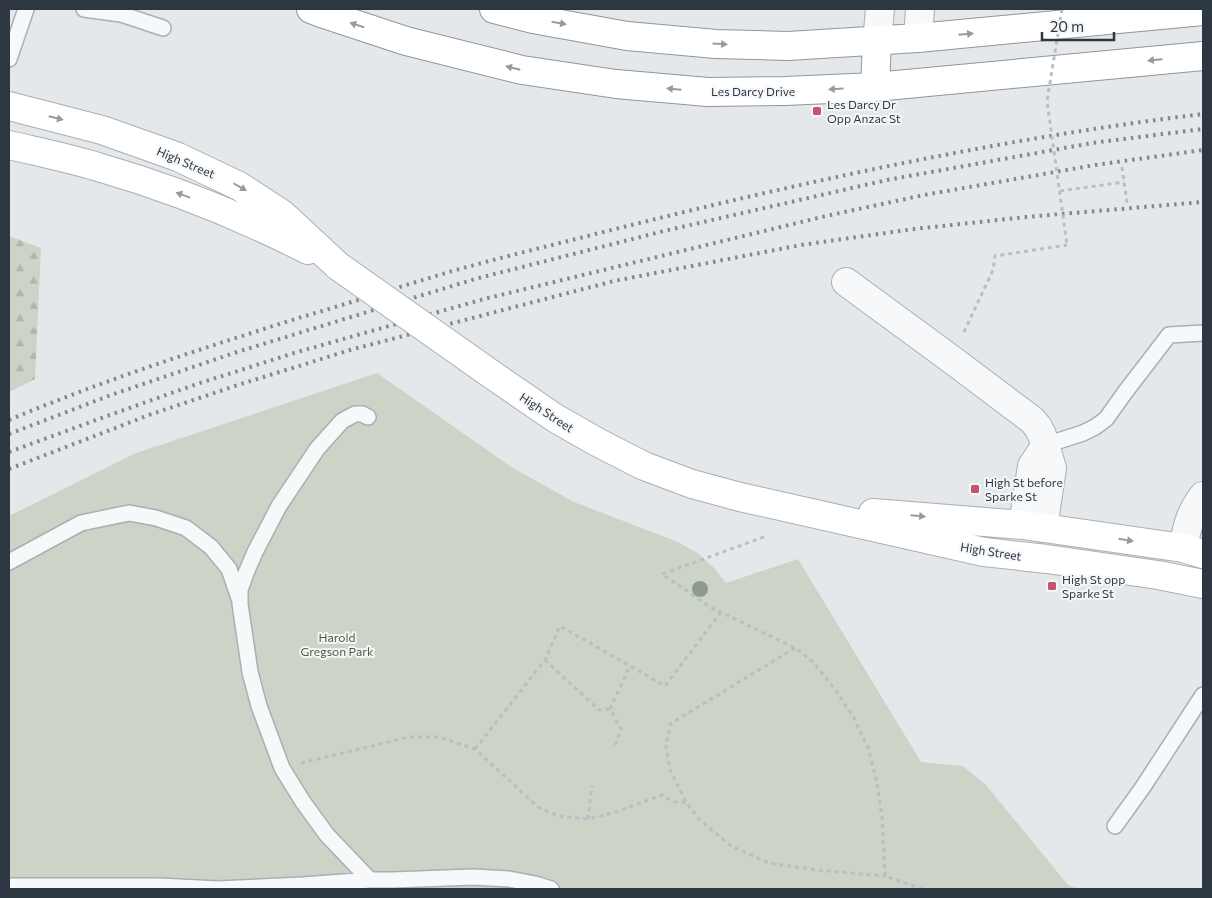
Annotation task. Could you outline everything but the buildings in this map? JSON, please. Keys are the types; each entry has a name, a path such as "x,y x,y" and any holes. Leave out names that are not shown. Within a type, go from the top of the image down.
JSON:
{"main road":[{"name":"Les Darcy Drive","path":"311,9 406,41 522,70 616,84 708,92 785,91 875,86 1203,56"},
{"path":"494,9 533,19 627,36 716,44 788,46 877,42 1203,11"},
{"path":"918,38 920,82"},
{"path":"875,86 877,42"},
{"name":"High Street","path":"9,106 102,130 178,157 239,186 282,214 338,266"},
{"name":"High Street","path":"9,145 98,167 160,187 211,205 287,239 338,266 555,418 644,466 692,484 740,497 984,552 1158,575 1203,584"},
{"name":"High Street","path":"782,506 915,515 1193,551"},
{"path":"912,535 992,535 1032,531 1092,548 1158,575"}],"street":[{"path":"877,42 880,9"},
{"path":"918,38 920,9"},
{"path":"846,282 1032,420 1038,427 1046,445 1032,466 1032,531"},
{"path":"1193,551 1188,522 1203,496"}],"lane":[{"path":"9,59 26,9"},
{"path":"84,9 120,14 163,28"},
{"path":"1046,445 1083,433 1106,419 1169,335 1203,333"},
{"path":"368,417 362,414 355,414 342,421 316,449 279,506 249,566 240,590 240,604 250,672 259,706 282,768 303,802 327,835 370,880"},
{"path":"9,562 81,523 128,513 156,518 186,528 211,546 229,569 240,604"},
{"path":"1115,826 1203,694"},
{"path":"9,886 158,886 218,889 370,880 473,877 509,879 551,889"}],"path":[{"path":"964,332 993,270 995,256 1068,245 1047,102 1062,9"},
{"path":"1122,166 1127,202"},
{"path":"1060,191 1124,182"},
{"path":"764,537 662,574 710,607 795,648 812,661 834,688 854,718 868,748 876,778 882,817 885,876"},
{"path":"475,749 545,660 560,626 665,686 721,612"},
{"path":"795,648 670,724 666,747 670,770 686,802 699,819 731,846 768,863 817,870 885,876 922,889"},
{"path":"545,660 599,710 610,709"},
{"path":"610,709 630,666"},
{"path":"610,709 620,729 615,744"},
{"path":"282,768 409,737 439,737 475,749 538,807 558,816 588,818 613,813 662,796 674,802 686,802"},
{"path":"588,818 592,785"}],"green space":[{"path":"9,236 41,248 35,379 9,392"},
{"name":"Harold Gregson Park","path":"377,373 513,468 574,502 678,542 699,554 726,583 798,559 921,762 963,766 986,785 1068,885 1078,889 9,889 9,516 136,453"}],"railway":[{"path":"9,420 81,391 191,353 456,270 510,256 722,203 882,168 1042,137 1203,114"},
{"path":"9,434 111,395 237,352 475,279 664,231 887,180 1092,143 1203,129"},
{"path":"9,452 197,384 294,353 484,299 826,216 924,195 1095,165 1203,150"},
{"path":"9,469 149,415 350,350 614,281 801,245 914,229 1026,217 1203,202"}],"place":[{"name":"Les Darcy Dr Opp Anzac St","path":"817,111"},
{"name":"High St before Sparke St","path":"975,489"},
{"name":"High St opp Sparke St","path":"1052,586"}]}
